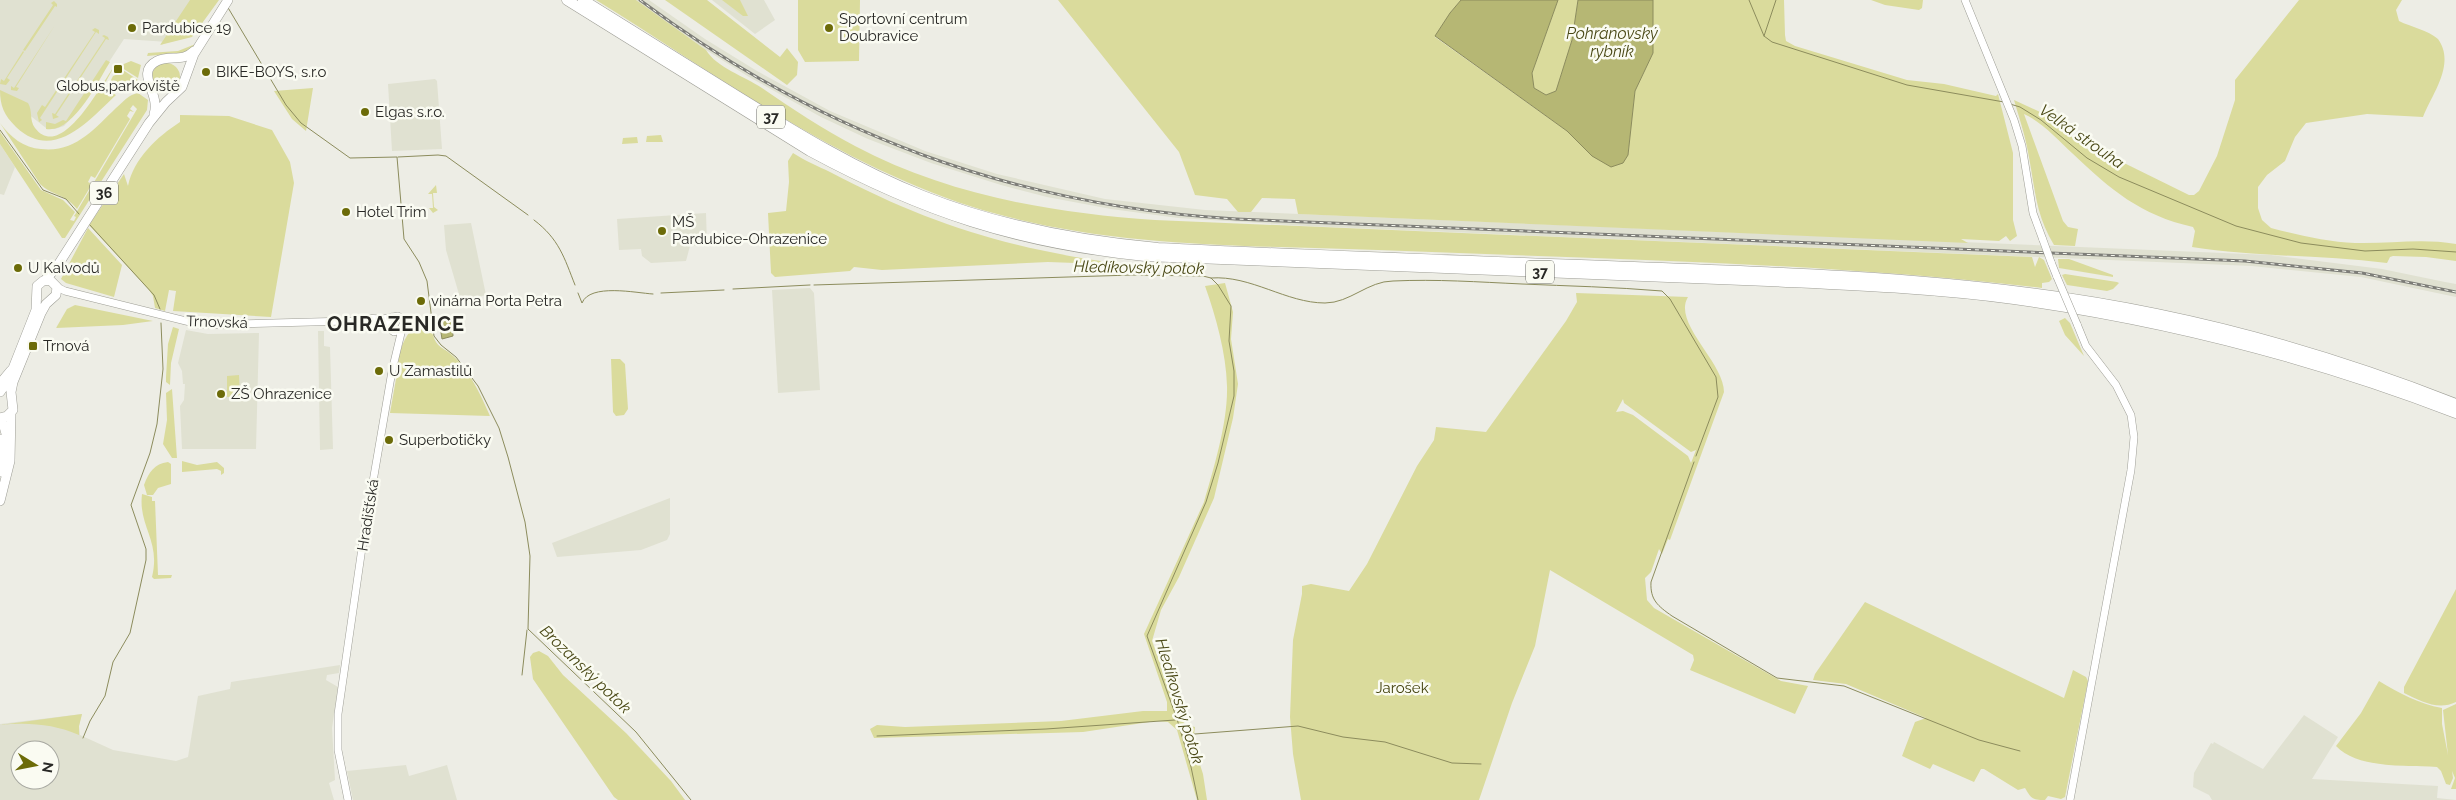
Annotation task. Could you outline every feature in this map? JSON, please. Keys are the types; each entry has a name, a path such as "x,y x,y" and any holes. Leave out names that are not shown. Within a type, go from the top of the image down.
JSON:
{"highway":[{"name":"37","path":"567,0 810,151 850,172 927,207 1018,236 1104,252 1145,256 1768,280 1871,286 2013,299 2100,313 2233,341 2350,375 2456,413"},
{"name":"37","path":"583,0 799,134 870,173 948,206 1040,232 1093,241 1158,248 1821,274 1934,282 2031,293 2160,316 2225,330 2324,357 2456,404"}],"main road":[{"name":"36","path":"12,400 5,394 0,393 7,384 36,310 37,286 45,280 59,262 149,123 173,95 181,89 189,66 201,42 228,0"},
{"name":"36","path":"149,123 156,104 148,81 150,68 158,61 188,57 201,42"},
{"path":"168,59 181,66 185,80"},
{"path":"153,91 163,96 173,95"},
{"name":"36","path":"0,501 11,453 13,382 40,313 55,292 59,262"},
{"path":"38,296 42,300 55,292 45,280"},
{"path":"0,470 7,438 0,419 12,412"}],"street":[{"path":"1965,0 2009,104 2022,146 2033,213 2042,240 2090,352 2124,398 2131,415 2134,437 2132,470 2070,800"},
{"name":"Trnovská","path":"55,292 68,292 202,325 340,321 392,317"},
{"path":"392,317 402,318 404,325 402,329 397,332 390,329 388,322 392,317"},
{"name":"Trnovská","path":"340,321 383,325 390,329"},
{"name":"Hradišťská","path":"348,800 337,739 346,659 364,534 392,371 395,347 390,329"},
{"name":"Hradišťská","path":"392,371 402,329"},
{"path":"0,382 18,357"},
{"path":"0,438 0,470"}],"shaded area":[{"path":"0,0 210,0 189,36 168,42 124,39 75,114 64,126 55,129 46,128 0,92"},
{"path":"636,0 649,0 705,39 757,71 830,111 925,151 997,174 1105,199 1205,210 2271,255 2382,269 2456,284 2456,297 2361,277 2252,266 1308,226 1178,218 1111,209 1047,197 1001,185 931,163 868,139 821,117 749,77 706,50"},
{"path":"712,0 764,0 775,20 755,34"},
{"path":"435,79 437,81 442,149 392,151 388,84"},
{"path":"0,144 15,167 4,195 0,194"},
{"name":"MŠ Pardubice-Ohrazenice","path":"706,213 707,244 690,246 686,261 651,263 642,256 641,249 619,250 617,219"},
{"path":"471,223 486,295 461,301 446,250 444,225"},
{"path":"810,288 814,293 820,390 778,393 772,290"},
{"name":"ZŠ Ohrazenice","path":"186,330 208,334 259,333 256,449 182,449 180,406 184,400 185,384 183,384 182,371 178,363"},
{"path":"318,331 324,331 324,346 330,347 333,449 320,450"},
{"path":"670,498 670,534 667,540 641,550 557,557 552,543"},
{"path":"340,665 339,673 327,675 326,680 338,687 332,728 335,780 329,783 334,800 0,800 0,724 82,714 79,726 80,735 113,750 176,761 188,757 198,696 230,689 231,682"},
{"path":"2304,715 2338,737 2312,779 2438,786 2437,798 2456,800 2212,800 2209,795 2193,787 2194,773 2211,743 2213,744 2214,742 2263,769"},
{"path":"406,765 409,776 447,765 457,800 353,800 347,771"}],"green space":[{"path":"190,0 219,0 192,37 160,45"},
{"path":"596,0 636,0 706,50 724,67 762,88 831,133 890,163 926,177 1001,199 1078,212 1155,220 2032,257 2035,267 2039,257 2044,260 2052,279 2049,282 2042,283 2042,288 1876,272 1793,267 1627,259 1225,245 1123,237 1072,230 1022,220 973,207 922,189 873,167 825,142 732,87"},
{"path":"665,0 707,0 780,57 787,48 798,62 797,75 787,85"},
{"path":"722,0 740,0 748,16 743,16"},
{"name":"Sportovní centrum Doubravice","path":"798,0 860,0 859,61 805,62 798,50"},
{"path":"1058,0 1461,0 1450,13 1435,37 1567,131 1592,156 1628,155 1635,91 1653,53 1653,0 1784,0 1786,41 1795,46 1907,80 1944,84 1996,96 1998,94 2013,153 2013,220 2017,236 2010,241 2006,236 1999,241 1961,239 1968,243 1298,214 1295,199 1262,198 1251,212 1238,212 1227,199 1195,195 1179,152"},
{"path":"1558,0 1578,0 1572,40 1556,91 1546,95 1534,88 1532,73"},
{"path":"1871,0 1923,0 1922,8 1919,10 1885,5"},
{"path":"2299,0 2402,0 2396,10 2399,21 2438,39 2445,59 2444,69 2423,117 2367,114 2306,123 2295,137 2285,161 2267,175 2258,187 2258,208 2262,220 2271,228 2302,236 2334,241 2368,243 2430,241 2456,244 2456,261 2426,257 2393,256 2390,257 2387,263 2240,253 2192,247 2195,231 2193,227 2157,216 2113,190 2043,126 2024,114 2063,221 2068,227 2078,229 2075,246 2054,245 2039,211 2027,146 2014,100 2051,117 2087,149 2120,161 2189,195 2194,195 2199,191 2217,156 2235,100 2235,80"},
{"path":"54,1 57,7 55,6 25,51 23,50 53,5 51,3"},
{"path":"55,25 16,87 19,88 17,91 11,90 11,86 14,88"},
{"path":"95,28 99,30 99,34 96,32 39,122 37,113 42,105 45,107 95,32 92,30"},
{"path":"104,35 109,40 106,39 56,115 59,117 53,119 52,113 55,114 104,40 105,38 102,36"},
{"path":"198,43 190,52 147,56 148,53 178,51"},
{"path":"23,51 7,78 10,80 6,85 0,84 1,79 4,81"},
{"path":"106,60 110,62 84,105 66,123 56,128 46,129 46,122 55,124 63,120 66,121"},
{"path":"131,61 141,65 138,78 119,66"},
{"path":"166,63 176,67 180,77 176,87 166,91 156,87 152,77 156,67"},
{"path":"115,65 104,85 107,90 116,95 83,126 70,134 44,141 30,137 16,127 4,110 0,90 28,103 35,128 46,136 57,135 69,128 81,116"},
{"path":"120,68 138,80 128,85 113,88 111,80 113,76 118,74"},
{"path":"313,88 306,131 292,119 274,91"},
{"path":"138,93 148,100 147,110 65,238 62,238 0,144 0,132 41,190 63,200 75,212 70,220 74,221 76,217 74,216 137,109 133,105 130,109 134,112 130,111 127,116 130,119 95,178 91,176 88,182 92,184 77,209 67,200 40,184 0,123 8,133 23,144 41,149 64,147 83,138 126,99"},
{"path":"180,115 229,116 272,130 290,162 294,183 271,317 173,311 176,291 169,290 165,311 155,308 153,296 149,290 89,225 124,174 128,186 135,166 141,157 155,141 180,122"},
{"path":"661,135 663,142 646,142 647,136"},
{"path":"637,137 638,143 622,144 623,138"},
{"path":"793,153 896,204 961,229 1028,248 1101,261 1103,264 1048,262 882,270 854,267 850,271 775,277 771,273 768,213 786,211 789,182 788,161"},
{"path":"436,185 437,193 433,193 434,207 438,210 433,213 429,208 433,208 432,194 428,194"},
{"path":"88,228 122,265 114,297 66,283 61,279"},
{"path":"2058,259 2069,259 2113,275 2113,277 2059,268"},
{"path":"2062,275 2119,283 2113,289 2107,291 2067,285"},
{"path":"1225,283 1233,312 1231,339 1238,384 1233,418 1214,498 1179,577 1161,610 1152,641 1180,717 1186,725 1195,727 1193,743 1203,774 1207,800 1197,800 1177,730 1168,722 1156,721 1083,732 874,738 870,729 877,725 905,727 1061,721 1143,711 1167,711 1167,702 1144,634 1204,502 1220,444 1227,400 1225,361 1220,335 1205,286"},
{"name":"Jarošek","path":"1576,293 1688,297 1685,307 1687,319 1692,331 1716,368 1722,380 1724,392 1670,540 1668,539 1662,554 1659,549 1651,572 1645,578 1647,600 1654,608 1781,681 1808,686 1795,714 1690,670 1694,660 1693,655 1550,570 1535,646 1512,703 1479,800 1301,800 1293,754 1290,717 1293,640 1302,586 1311,584 1349,591 1367,564 1417,466 1434,440 1436,427 1486,432 1566,321 1577,302","holes":["1623,399 1624,403 1691,452 1696,450 1691,463 1688,456 1633,415 1623,411 1616,412"]},
{"path":"75,305 153,321 123,325 56,328 67,309"},
{"path":"2065,318 2070,323 2084,356 2065,335 2059,321"},
{"path":"429,319 437,343 449,352 466,370 490,416 390,413 396,379 400,375 398,368 399,359 404,341 415,326"},
{"path":"173,327 179,329 171,363 170,385 166,382 166,377 168,344"},
{"path":"611,359 620,359 625,364 628,409 624,415 616,416 613,412"},
{"path":"239,375 240,397 227,397 227,376"},
{"path":"172,389 177,458 172,458 163,444 167,420 166,393"},
{"path":"182,461 197,465 217,462 224,468 224,473 221,475 221,471 217,469 182,472"},
{"path":"168,462 171,464 171,484 158,488 153,495 147,495 144,485 150,473 159,465"},
{"path":"142,494 152,497 152,501 155,501 158,575 172,575 171,578 154,579 152,577 154,553 143,516"},
{"path":"2456,589 2456,702 2443,706 2430,704 2404,693 2404,687"},
{"path":"1865,602 2064,698 2073,670 2086,677 2088,681 2065,797 2061,799 2048,796 2045,800 2037,800 2025,788 2018,790 1984,769 1981,769 1974,782 1933,764 1930,769 1902,756 1915,722 1926,718 1846,684 1813,680 1815,674"},
{"path":"539,651 548,656 563,675 626,733 671,781 685,800 618,800 614,797 533,679 530,657 533,653"},
{"path":"2379,681 2409,698 2442,708 2442,724 2448,755 2443,710 2456,704 2456,789 2451,789 2455,778 2452,771 2453,778 2450,785 2446,784 2441,771 2437,767 2397,766 2369,762 2356,759 2336,746 2361,713"},
{"path":"82,714 79,735 60,728 40,725 0,725"}],"water":[{"name":"Pohránovský rybník","path":"1461,0 1558,0 1532,73 1534,88 1546,95 1556,91 1572,40 1578,0 1653,0 1653,53 1635,91 1628,155 1623,163 1611,167 1592,156 1567,131 1435,36"},
{"path":"452,318 453,336 442,339 439,320"}],"waterway":[{"name":"Velká strouha","path":"1749,0 1764,36 1772,42 1907,85 2004,102"},
{"path":"1764,36 1776,0"},
{"name":"Brozanský potok","path":"227,6 286,105 301,123 350,158 397,157 404,239 419,262 427,281 434,336 441,345 456,357 478,386 499,428 508,457 525,522 530,556 528,629 636,732 691,800"},
{"name":"Velká strouha","path":"2010,104 2020,107 2041,120 2087,158 2119,177 2236,226 2301,243 2365,251 2413,249 2456,252"},
{"path":"0,130 43,190 66,199 79,214"},
{"name":"Hledíkovský potok","path":"398,157 446,156 528,215"},
{"name":"Hledíkovský potok","path":"534,220 549,234 560,249 575,285"},
{"path":"89,224 154,295 160,309"},
{"name":"Hledíkovský potok","path":"814,285 1132,275 1203,276 1211,278 1218,285 1231,306 1229,341 1234,371 1234,396 1218,463 1206,502 1147,636 1177,719 1191,767 1198,800"},
{"path":"1211,278 1226,278 1240,281 1296,299 1325,303 1343,300 1375,284 1393,281 1458,281 1662,291 1670,299 1716,377 1718,397 1696,456"},
{"name":"Hledíkovský potok","path":"733,289 810,285"},
{"name":"Hledíkovský potok","path":"661,293 724,290"},
{"name":"Hledíkovský potok","path":"578,293 582,303 587,297 603,291 653,294"},
{"path":"83,738 90,721 105,696 113,662 130,633 146,560 146,549 131,505 150,453 157,424 163,369 161,323"},
{"path":"1694,462 1651,582 1652,594 1656,602 1663,609 1777,678 1844,686 1979,740 2020,751"},
{"path":"522,675 527,630"},
{"path":"877,736 1046,729 1175,720"},
{"path":"1182,735 1298,726 1343,737 1385,742 1452,763 1481,764"}],"railway":[{"path":"640,0 708,47 777,88 848,124 922,155 997,179 1074,198 1154,211 1236,219 2245,261 2362,273 2456,292"}],"place":[{"name":"Pardubice 19","path":"132,28"},
{"name":"Sportovní centrum Doubravice","path":"829,28"},
{"name":"Globus,parkoviště","path":"118,69"},
{"name":"BIKE-BOYS, s.r.o","path":"206,72"},
{"name":"Elgas s.r.o.","path":"365,112"},
{"name":"Hotel Trim","path":"346,212"},
{"name":"MŠ Pardubice-Ohrazenice","path":"662,231"},
{"name":"U Kalvodů","path":"18,268"},
{"name":"vinárna Porta Petra","path":"421,301"},
{"name":"Trnová","path":"33,346"},
{"name":"U Zamastilů","path":"379,371"},
{"name":"ZŠ Ohrazenice","path":"221,394"},
{"name":"Superbotičky","path":"389,440"}],"district":[{"name":"OHRAZENICE","path":"396,324"}]}
